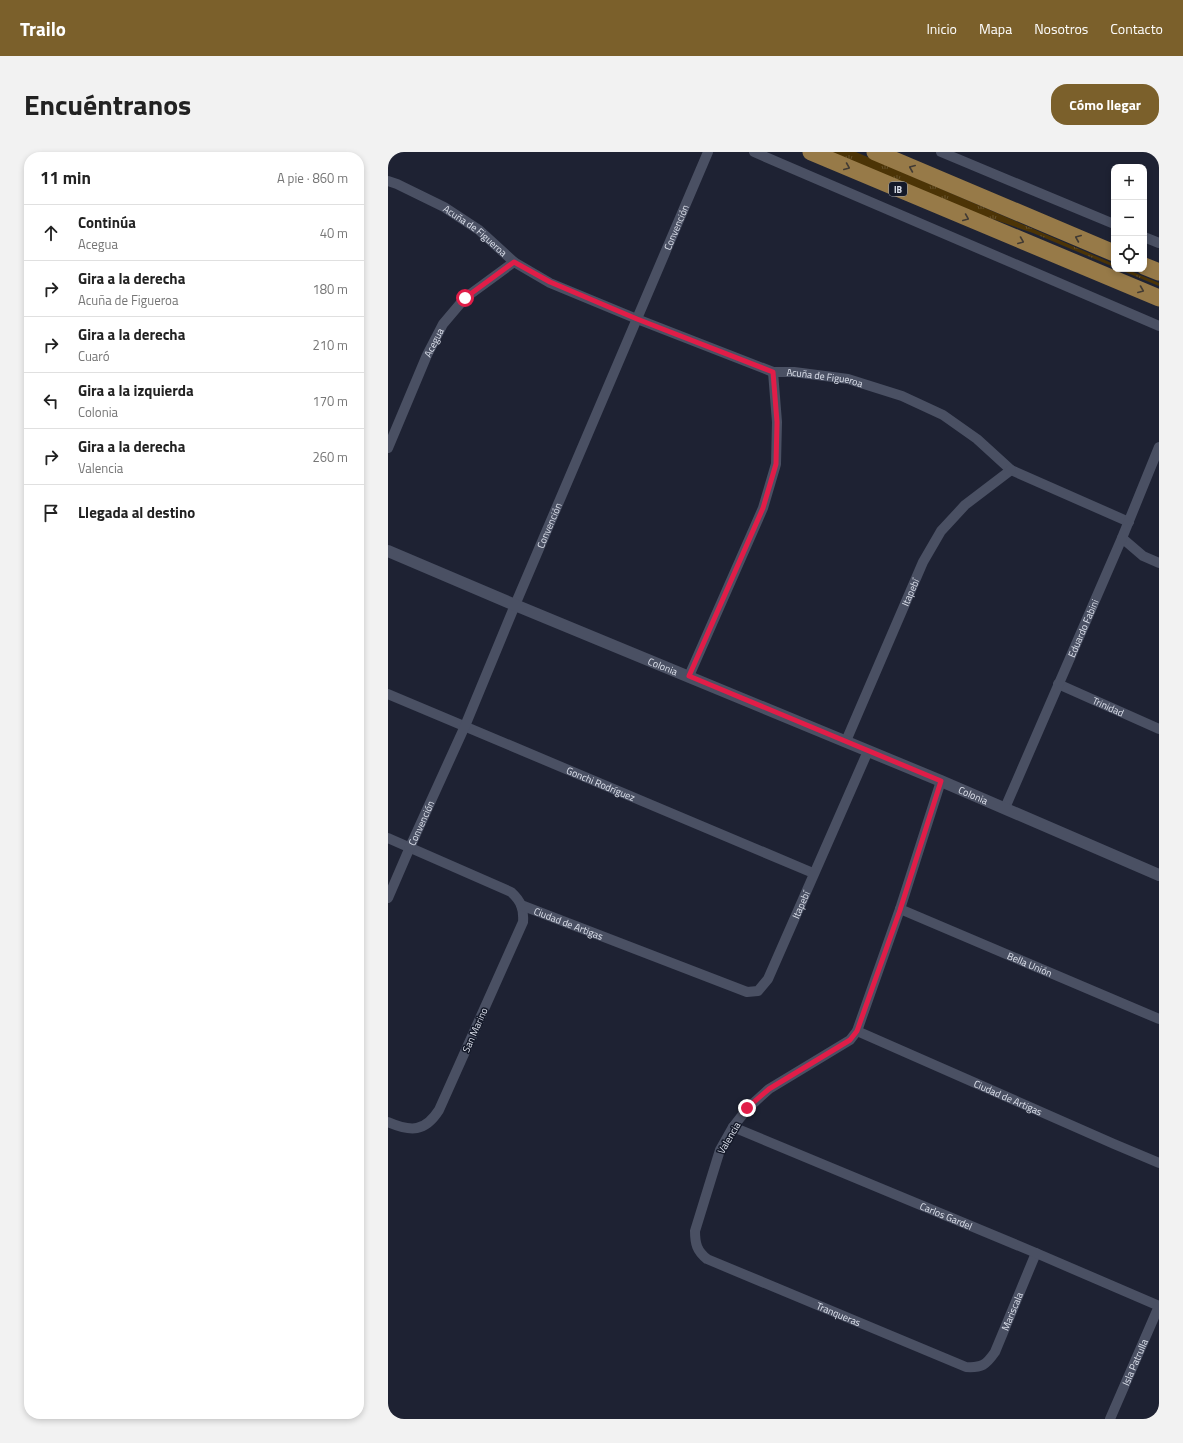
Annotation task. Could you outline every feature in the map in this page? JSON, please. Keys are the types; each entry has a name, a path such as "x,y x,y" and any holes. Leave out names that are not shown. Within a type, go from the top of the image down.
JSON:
{"highway":[{"name":"IB","path":"811,152 1159,298"},
{"path":"875,152 1111,252"},
{"path":"1147,267 1159,272"}],"street":[{"name":"Convención","path":"388,898 465,726 708,152"},
{"path":"754,152 1159,326"},
{"path":"941,152 1111,223"},
{"name":"Acuña de Figueroa","path":"388,181 444,207 479,230 514,262 550,282 637,319 773,372 794,372 848,379 902,396 943,415 977,439 1011,470 1129,522"},
{"path":"1147,238 1159,243"},
{"name":"Acegua","path":"388,448 427,355 443,324 465,298 514,262"},
{"path":"689,676 763,508 776,464 777,422 773,372"},
{"name":"Eduardo Fabini","path":"1005,808 1129,522 1159,447"},
{"name":"Itapebí","path":"846,741 923,562 941,531 965,505 1011,470"},
{"path":"1122,538 1142,556 1159,563"},
{"name":"Colonia","path":"388,550 515,605 941,781 1159,875"},
{"name":"Trinidad","path":"1058,684 1159,729"},
{"name":"Gonchi Rodríguez","path":"388,694 814,873"},
{"name":"Itapebí","path":"758,991 768,979 868,751"},
{"name":"Valencia","path":"699,1252 695,1241 695,1231 720,1150 733,1127 747,1108 769,1089 850,1040 857,1031 900,910 941,781"},
{"name":"Ciudad de Artigas","path":"388,838 511,892 519,899 521,905 747,992 758,991"},
{"name":"San Marino","path":"388,1122 399,1127 414,1129 424,1126 433,1120 439,1110 523,922 524,912 521,905"},
{"name":"Bella Unión","path":"900,910 1159,1019"},
{"name":"Ciudad de Artigas","path":"857,1031 1159,1163"},
{"name":"Carlos Gardel","path":"733,1127 1036,1253 1159,1306"},
{"name":"Tranqueras","path":"699,1252 706,1259 966,1366 982,1366"},
{"name":"Mariscala","path":"982,1366 989,1361 995,1352 1036,1253"},
{"name":"Isla Patrulla","path":"1110,1419 1159,1306"}],"green space":[{"path":"826,152 856,152 1111,263 1111,266 1033,233 946,203"},
{"path":"1125,272 1133,272 1159,283 1159,286"}],"route":[{"path":"465,298 514,262 550,282 637,319 773,372 777,422 776,464 763,508 689,676 941,781 900,910 857,1031 850,1040 769,1089 747,1108"}]}
